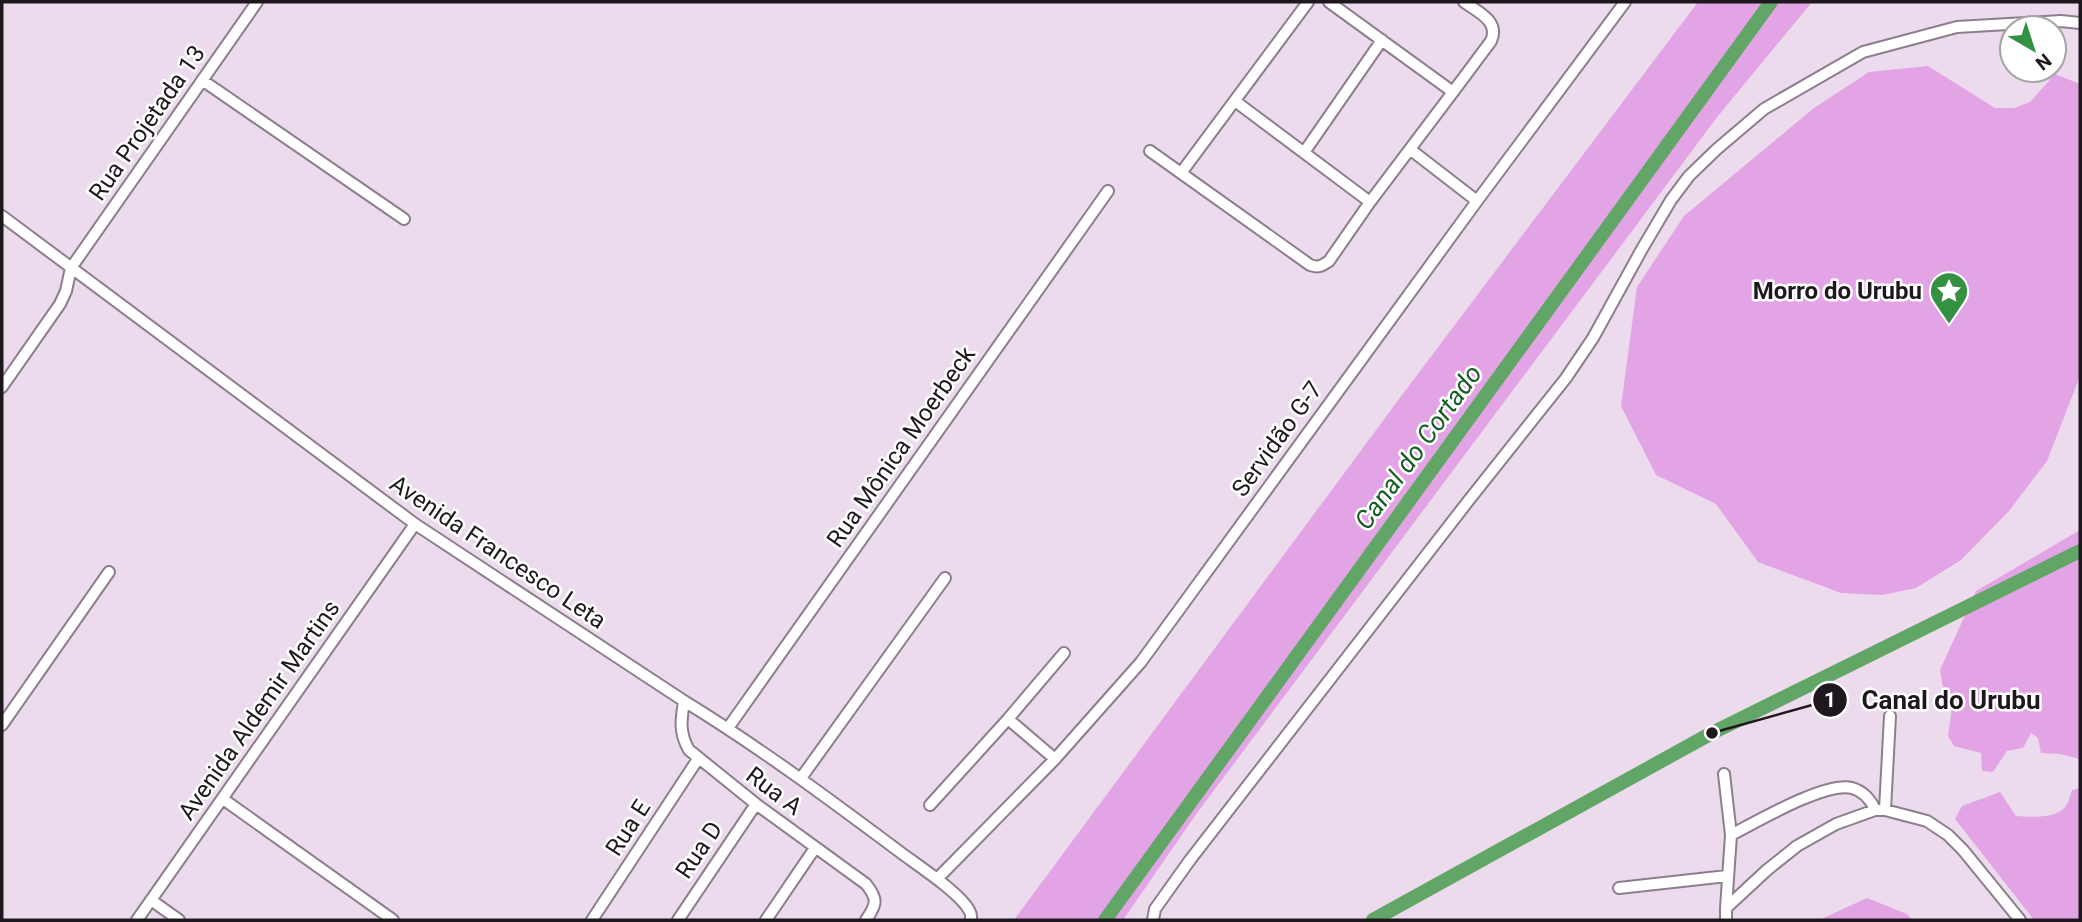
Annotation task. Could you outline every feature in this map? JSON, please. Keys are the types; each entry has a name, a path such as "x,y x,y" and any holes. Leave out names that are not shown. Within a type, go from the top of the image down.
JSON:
{"street":[{"name":"Rua Projetada 13","path":"2,387 60,304 71,268 257,2"},
{"path":"1181,173 1308,2"},
{"path":"1329,2 1453,92"},
{"path":"1150,151 1310,265 1323,266 1491,41 1493,26 1488,19 1464,2"},
{"name":"Servidão G-7","path":"937,879 1055,759 1141,662 1625,2"},
{"path":"1153,920 1155,909 1190,860 1566,378 1593,338 1671,200 1689,176 1764,109 1863,52 1957,27 2062,21 2080,23"},
{"path":"1305,151 1382,40"},
{"path":"202,80 404,219"},
{"path":"1235,101 1370,202"},
{"path":"1410,150 1477,201"},
{"name":"Rua Mônica Moerbeck","path":"728,728 1108,191"},
{"name":"Avenida Francesco Leta","path":"2,216 415,524 801,778 937,879 969,909 972,919"},
{"name":"Avenida Aldemir Martins","path":"137,920 415,524"},
{"path":"2,725 108,572"},
{"path":"801,778 945,578"},
{"path":"930,805 1064,653"},
{"name":"Rua A","path":"684,701 680,726 682,738 689,750 756,804 858,877 875,895 875,905 866,920"},
{"path":"1880,810 1890,716"},
{"path":"1008,719 1055,759"},
{"name":"Rua E","path":"592,920 698,759"},
{"path":"1724,774 1731,835 1726,914"},
{"path":"1731,835 1801,799 1836,789 1850,787 1860,791 1880,810"},
{"path":"223,799 393,920"},
{"name":"Rua D","path":"678,920 756,804"},
{"path":"1726,914 1767,870 1797,846 1836,824 1880,810 1927,821 1948,835 2020,920"},
{"path":"766,920 815,848"},
{"path":"1619,888 1727,876"},
{"path":"151,900 179,920"}],"shaded area":[{"path":"1698,2 1812,2 1718,116 1197,813 1123,920 1014,920 1399,399"},
{"path":"1928,66 1995,108 2014,108 2030,102 2046,84 2068,84 2068,79 2080,84 2080,376 2047,461 2009,511 1961,560 1916,588 1882,595 1841,593 1758,562 1716,504 1656,475 1621,406 1637,287 1684,216 1814,108 1869,72"},
{"path":"2080,530 2080,759 2041,753 2038,738 2031,733 2023,748 2007,751 1993,772 1982,771 1981,753 1954,746 1948,736 1953,700 1951,693 1943,689 1940,670 1976,591"},
{"path":"2080,788 2080,920 2034,920 1955,819 1962,806 2000,792 2016,816 2050,815 2062,810 2072,790"},
{"path":"1867,898 1907,914 1912,920 1819,920"}],"waterway":[{"name":"Canal do Cortado","path":"1105,920 1771,2"},
{"path":"1373,920 1712,733 2080,551"}],"place":[{"name":"Morro do Urubu","path":"1949,325"},
{"name":"Canal do Urubu","path":"1712,733"}]}
